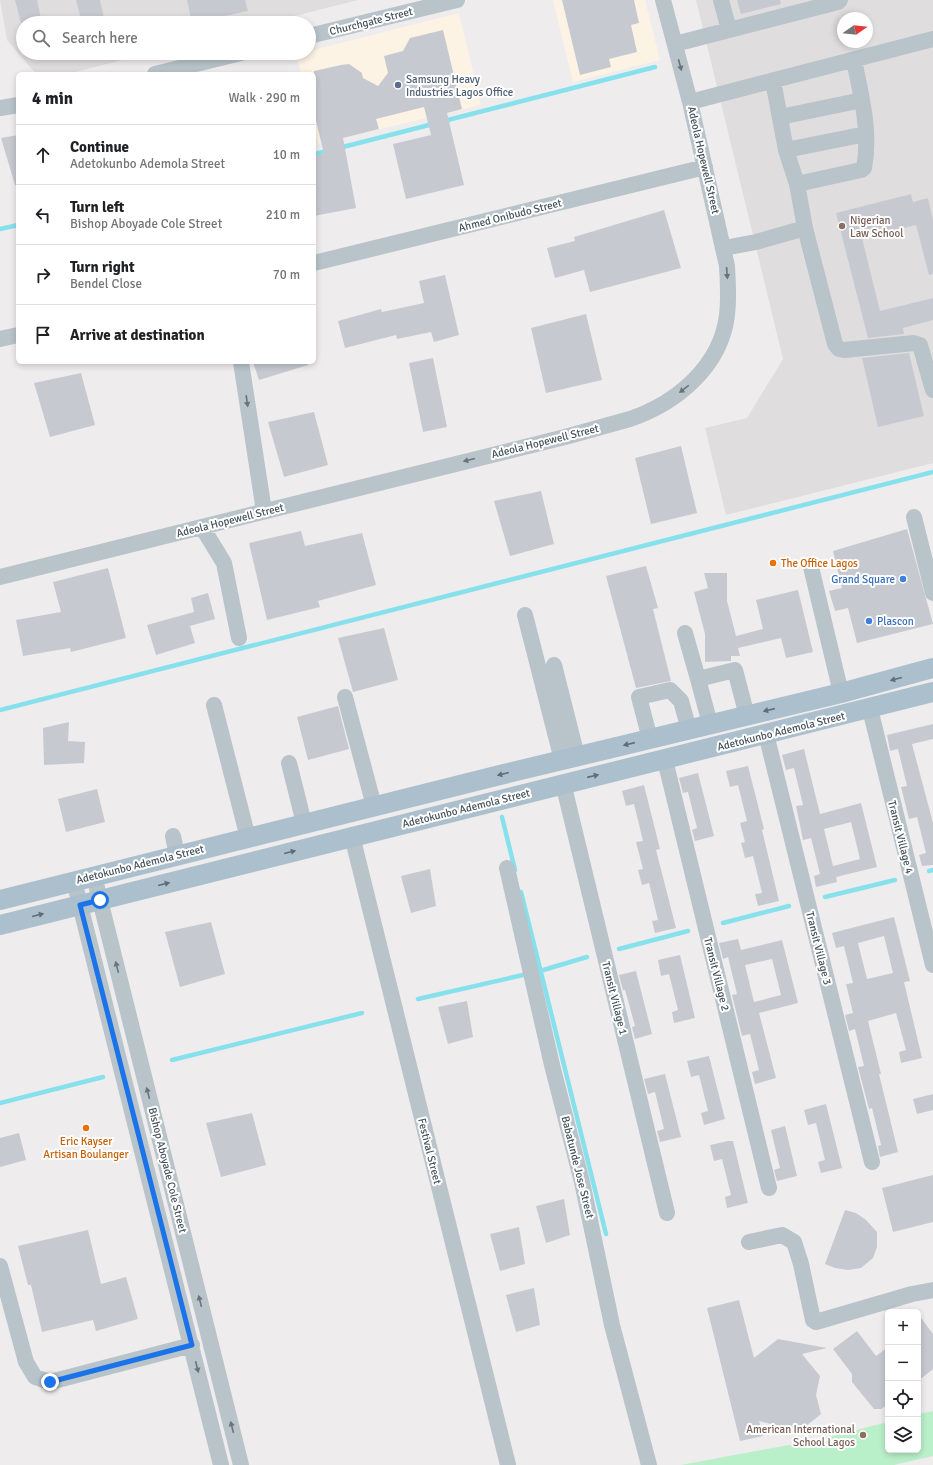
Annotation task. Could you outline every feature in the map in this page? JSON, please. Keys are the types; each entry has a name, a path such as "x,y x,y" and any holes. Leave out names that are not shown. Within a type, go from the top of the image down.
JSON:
{"main road":[{"name":"Adetokunbo Ademola Street","path":"0,900 94,876 175,846 248,838 304,823 841,693 933,668"},
{"name":"Adetokunbo Ademola Street","path":"0,925 352,836 870,709 933,692"}],"street":[{"name":"Churchgate Street","path":"316,34 401,7 457,0"},
{"name":"Adeola Hopewell Street","path":"0,577 565,437 632,418 668,402 695,381 719,346 727,317 729,294 724,248 690,102 664,0"},
{"path":"721,0 729,30"},
{"path":"675,44 838,2 840,0"},
{"path":"690,102 933,39"},
{"path":"164,72 213,60"},
{"path":"797,184 861,170 865,163 866,134 862,100 854,60"},
{"path":"773,81 786,150 797,184 806,228 835,344 838,349 844,350 914,343 920,345 933,390"},
{"path":"780,117 862,100"},
{"path":"0,107 16,105"},
{"path":"786,150 866,134"},
{"name":"Ahmed Onibudo Street","path":"316,263 705,167"},
{"path":"724,248 756,242 806,228"},
{"path":"0,339 16,335"},
{"path":"241,364 264,511"},
{"path":"914,517 933,593"},
{"path":"202,527 224,563 239,638"},
{"path":"811,567 841,693"},
{"path":"525,616 570,758"},
{"path":"685,633 710,724"},
{"path":"554,665 570,758"},
{"path":"698,679 735,670 747,716"},
{"path":"650,739 639,697 670,690 681,701 689,730"},
{"path":"345,697 374,806"},
{"path":"214,705 248,838"},
{"name":"Transit Village 4","path":"870,709 933,965"},
{"name":"Transit Village 3","path":"766,734 872,1162"},
{"name":"Transit Village 2","path":"665,760 769,1188"},
{"path":"289,763 304,823"},
{"name":"Transit Village 1","path":"563,784 667,1213"},
{"name":"Festival Street","path":"352,836 508,1465"},
{"name":"Babatunde Jose Street","path":"507,868 550,1058 591,1219 612,1325 649,1465"},
{"name":"Bishop Aboyade Cole Street","path":"94,876 241,1465"},
{"name":"Bishop Aboyade Cole Street","path":"74,881 222,1465"},
{"path":"749,1242 782,1235 794,1242 801,1264 813,1320 816,1322 912,1294 933,1290"},
{"path":"0,1266 26,1362 35,1377 50,1382 192,1345"}],"shaded area":[{"path":"0,0 358,0 295,16 16,16 16,51 7,40"},
{"path":"553,0 645,0 660,60 573,82"},
{"name":"Nigerian Law School","path":"696,0 933,0 933,463 726,515 705,428 747,418 783,359"},
{"path":"459,13 481,105 318,144 316,135 316,72 300,72 298,60 316,60 316,49"},
{"path":"24,60 122,60 76,72 34,72"}],"green space":[{"name":"American International School Lagos","path":"933,1411 933,1456 894,1465 681,1465 821,1439 885,1423 885,1453 921,1453 921,1413"}],"building":[{"path":"15,0 37,0 40,16 19,16"},
{"path":"76,0 100,0 104,16 80,16"},
{"path":"187,0 245,0 248,11 225,16 190,16"},
{"path":"562,0 634,0 639,23 631,25 637,52 609,59 611,67 580,75"},
{"path":"737,0 780,0 781,4 741,14"},
{"path":"443,30 462,109 447,113 464,185 406,199 393,144 431,135 424,107 376,119 379,129 343,138 356,208 316,216 316,156 324,154 316,120 316,72 314,71 349,64 362,73 363,78 378,86 388,73 384,56 403,51 410,38"},
{"path":"16,135 16,185 15,185 1,138"},
{"path":"911,194 913,202 928,198 933,220 933,274 929,275 916,225 862,238 880,311 933,298 933,320 903,328 904,334 868,338 836,213"},
{"path":"664,210 681,268 590,292 584,270 555,278 547,248 575,241 574,237"},
{"path":"445,275 459,335 434,342 431,332 397,339 396,335 345,348 338,321 381,309 382,312 424,303 419,281"},
{"path":"586,314 602,380 546,393 531,328"},
{"path":"909,353 924,416 878,427 862,358"},
{"path":"433,358 447,427 423,432 409,363"},
{"path":"254,364 308,364 308,365 259,380"},
{"path":"81,373 95,425 50,437 34,383"},
{"path":"314,412 328,465 284,477 268,422"},
{"path":"681,446 697,513 651,524 635,458"},
{"path":"541,491 554,544 510,556 494,501"},
{"path":"907,529 933,624 857,643 848,608 835,611 829,591 842,588 833,551"},
{"path":"301,531 305,546 362,533 376,585 318,601 320,607 267,620 249,543"},
{"path":"646,566 658,608 653,609 671,681 636,688 606,576"},
{"path":"108,568 126,638 71,652 70,648 23,656 16,620 61,612 53,582"},
{"path":"704,573 727,573 727,601 736,636 763,629 756,600 798,590 813,652 786,658 781,638 738,648 740,656 731,656 731,661 705,662 705,634 694,592 708,588"},
{"path":"208,593 215,619 190,626 195,643 156,655 147,625 194,612 191,598"},
{"path":"384,628 398,680 353,692 338,638"},
{"path":"338,706 349,749 308,760 297,717"},
{"path":"69,722 68,741 85,742 84,763 44,765 43,728"},
{"path":"933,724 933,739 912,744 933,823 933,865 922,866 919,855 926,853 917,817 909,819 901,787 907,786 898,749 890,751 887,735"},
{"path":"804,749 820,814 861,803 877,867 836,877 837,882 816,887 814,876 820,874 811,838 803,840 796,806 803,805 794,768 786,770 782,755","holes":["851,822 860,859 833,866 824,829"]},
{"path":"748,766 764,829 762,830 779,901 758,906 755,894 762,893 753,856 745,858 741,843 745,842 740,823 747,821 738,785 730,787 726,771"},
{"path":"698,773 714,836 695,841 692,830 697,828 688,792 683,793 679,778"},
{"path":"644,785 660,849 656,850 676,928 655,933 652,921 658,920 649,883 642,885 638,870 643,869 636,842 643,841 634,804 626,806 622,791"},
{"path":"97,789 105,822 66,832 58,799"},
{"path":"430,869 436,906 411,913 401,876"},
{"path":"894,917 910,981 904,982 922,1058 901,1063 899,1052 906,1050 896,1013 868,1021 898,1152 880,1157 878,1146 881,1145 872,1108 869,1109 858,1067 864,1066 855,1029 849,1031 845,1015 853,1013 846,984 853,983 844,946 836,948 832,933","holes":["884,936 893,973 867,979 858,943"]},
{"path":"211,922 225,974 180,987 165,932"},
{"path":"738,939 741,950 782,940 798,1003 759,1013 776,1078 755,1084 752,1072 759,1070 750,1034 742,1036 732,995 737,994 728,957 723,959 719,943","holes":["772,959 781,995 754,1002 745,965"]},
{"path":"680,955 695,1018 674,1023 672,1012 678,1010 669,974 661,976 658,960"},
{"path":"636,971 652,1034 635,1039 632,1027 635,1026 625,990 623,990 619,975"},
{"path":"467,1001 473,1037 448,1044 438,1007"},
{"path":"709,1056 725,1119 704,1125 701,1113 708,1111 699,1075 691,1077 687,1061"},
{"path":"665,1074 681,1137 660,1142 657,1131 664,1129 655,1092 648,1094 644,1079"},
{"path":"933,1094 933,1110 917,1114 913,1099"},
{"path":"826,1104 842,1168 821,1173 818,1162 825,1160 816,1123 808,1125 804,1110"},
{"path":"252,1113 266,1165 221,1177 206,1123"},
{"path":"785,1126 797,1176 777,1181 774,1170 780,1168 771,1130"},
{"path":"19,1133 26,1160 0,1167 0,1138"},
{"path":"733,1141 748,1203 727,1208 725,1197 731,1195 722,1159 714,1161 710,1145"},
{"path":"933,1175 933,1222 893,1232 882,1188"},
{"path":"564,1199 570,1235 546,1243 536,1206"},
{"path":"845,1210 856,1213 866,1220 877,1232 877,1247 873,1258 861,1268 848,1270 835,1268 825,1264"},
{"path":"519,1227 525,1264 500,1271 490,1234"},
{"path":"88,1230 101,1284 126,1277 138,1319 96,1331 93,1320 42,1332 31,1285 28,1285 18,1246"},
{"path":"534,1288 540,1325 516,1332 506,1295"},
{"path":"739,1300 754,1358 778,1339 827,1348 802,1354 820,1376 816,1395 821,1414 800,1431 759,1421 763,1436 740,1441 707,1308"},
{"path":"921,1318 933,1334 933,1369 921,1379"},
{"path":"857,1331 876,1356 885,1349 885,1406 881,1409 874,1409 852,1382 852,1374 833,1349"}],"waterway":[{"path":"444,121 655,67"},
{"path":"339,148 433,124"},
{"path":"316,154 328,151"},
{"path":"0,229 16,225"},
{"path":"0,710 933,472"},
{"path":"502,817 515,870"},
{"path":"929,871 933,870"},
{"path":"825,897 895,880"},
{"path":"521,892 606,1234"},
{"path":"723,923 789,906"},
{"path":"619,949 688,931"},
{"path":"540,971 587,957"},
{"path":"418,999 523,975"},
{"path":"172,1060 362,1013"},
{"path":"0,1103 103,1077"}],"place":[{"name":"Samsung Heavy Industries Lagos Office","path":"398,85"},
{"name":"Nigerian Law School","path":"842,226"},
{"name":"The Office Lagos","path":"773,563"},
{"name":"Grand Square","path":"903,579"},
{"name":"Plascon","path":"869,621"},
{"name":"Eric Kayser Artisan Boulanger","path":"86,1128"},
{"name":"American International School Lagos","path":"863,1435"}],"route":[{"path":"50,1382 192,1345 80,905 100,900"}]}
